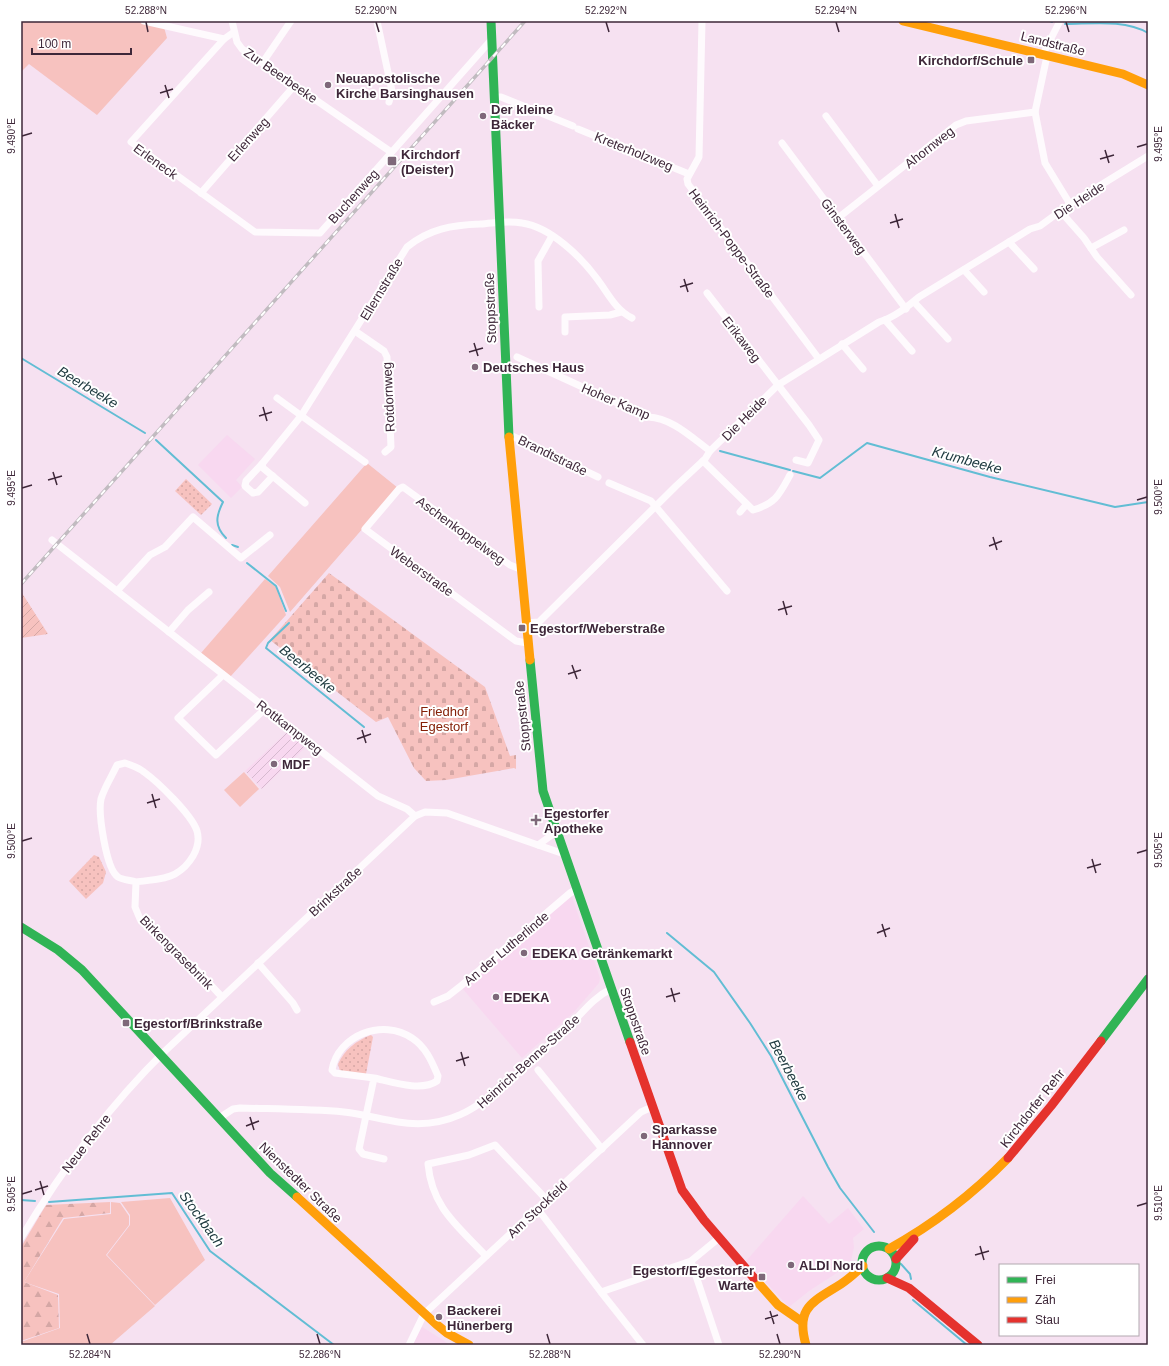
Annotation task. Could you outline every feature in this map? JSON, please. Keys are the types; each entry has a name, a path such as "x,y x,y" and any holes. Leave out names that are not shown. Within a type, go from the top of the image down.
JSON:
{"main road":[{"name":"Stoppstraße","path":"491,21 501,221 508,434 541,780 556,832 682,1190 693,1208 786,1312 793,1318 801,1321"},
{"name":"Landstraße","path":"903,21 1123,74 1148,85"},
{"name":"Nienstedter Straße","path":"21,927 58,950 82,970 270,1173 446,1334 469,1345"},
{"name":"Kirchdorfer Rehr","path":"896,1259 918,1235 973,1193 1015,1152 1148,979"},
{"name":"Kirchdorfer Rehr","path":"889,1249 918,1235"},
{"path":"806,1345 801,1321 806,1309 814,1300 842,1283 862,1266 864,1256 870,1249 877,1246 889,1249 896,1259 895,1269 887,1278"},
{"path":"862,1266 868,1276 877,1280 887,1278 909,1288"},
{"path":"895,1269 909,1288 978,1345"},
{"path":"842,1283 868,1276"}],"street":[{"path":"144,21 224,39 234,32"},
{"name":"Zur Beerbeeke","path":"232,21 237,42 242,49 263,62 391,152"},
{"path":"263,62 291,21"},
{"path":"377,21 392,91 389,102"},
{"name":"Heinrich-Poppe-Straße","path":"702,21 698,158 687,179 688,184 819,359"},
{"path":"1060,21 1045,55 1035,112 1045,163 1070,204"},
{"name":"Erleneck","path":"224,39 131,142 255,232"},
{"name":"Buchenweg","path":"255,232 320,233 492,39"},
{"name":"Erlenweg","path":"201,193 295,85"},
{"name":"Kreterholzweg","path":"495,97 501,97 690,174"},
{"name":"Ahornweg","path":"838,218 956,125 966,121 1035,112"},
{"path":"826,116 878,186"},
{"name":"Ginsterweg","path":"782,143 906,309"},
{"name":"Die Heide","path":"525,623 538,622 542,619 778,385 879,322 906,309 915,303 919,297 1030,229 1040,226 1070,204 1148,156"},
{"path":"1061,212 1097,257 1131,295"},
{"name":"Ellernstraße","path":"273,476 258,492 252,493 245,486 246,481 262,464 301,416 407,247 417,238 445,227 501,221 524,223 552,236 571,250 585,263 621,312"},
{"path":"1091,248 1124,230"},
{"path":"539,307 538,261 552,236"},
{"path":"1009,242 1034,269"},
{"path":"964,270 984,292"},
{"name":"Erikaweg","path":"707,292 809,424 819,440 808,463 796,460"},
{"path":"915,303 948,339"},
{"path":"566,332 565,317 610,315 621,312 632,318"},
{"path":"885,320 912,351"},
{"name":"Rotdornweg","path":"355,331 384,351 387,357 391,447 385,452"},
{"path":"842,344 863,369"},
{"name":"Hoher Kamp","path":"518,357 648,416 660,417 672,423 710,451"},
{"path":"277,398 365,462"},
{"name":"Brandtstraße","path":"508,434 598,477"},
{"path":"703,461 753,510 767,506 774,502 790,475"},
{"path":"262,464 264,468 305,504"},
{"path":"609,483 651,501 727,591"},
{"name":"Aschenkoppelweg","path":"404,487 510,565 520,569"},
{"name":"Weberstraße","path":"404,487 399,489 364,529 516,641 527,643"},
{"path":"740,512 746,504"},
{"path":"117,591 150,555 165,547 193,517 241,558 270,535"},
{"name":"Rottkampweg","path":"52,540 378,796 407,810 415,816"},
{"path":"169,632 188,610 209,592"},
{"path":"223,675 178,718 216,755 266,708"},
{"path":"125,763 143,771 166,791 190,818 197,830 198,843 194,855 186,865 174,875 136,882 118,877 112,870 105,847 100,810 101,799 117,765 125,763"},
{"path":"415,816 425,812 447,813 564,854"},
{"name":"Brinkstraße","path":"161,1055 415,816"},
{"path":"538,845 556,832"},
{"name":"Birkengrasebrink","path":"136,882 135,907 140,919 173,952 194,967 222,997"},
{"name":"An der Lutherlinde","path":"434,1002 448,996 458,989 570,893 576,890"},
{"path":"258,963 293,1003 297,1010"},
{"name":"Heinrich-Benne-Straße","path":"219,1118 232,1110 240,1108 316,1110 367,1116 399,1123 431,1123 453,1118 476,1108 487,1100 562,1033 588,1004 611,989"},
{"path":"374,1030 399,1032 412,1038 423,1048 438,1076 437,1081 420,1085 408,1085 374,1078 335,1073 332,1070 334,1061 340,1050 350,1040 360,1034 374,1030"},
{"name":"Neue Rehre","path":"21,1238 63,1173 82,1147 136,1080 161,1055"},
{"path":"538,1070 602,1149"},
{"path":"374,1078 359,1149 363,1154 384,1159"},
{"name":"Am Stockfeld","path":"424,1314 641,1112 652,1107"},
{"path":"486,1256 448,1216 437,1201 430,1178 428,1164 469,1155 494,1145 547,1200"},
{"path":"537,1208 643,1345"},
{"path":"601,1292 691,1261 719,1238"},
{"path":"691,1261 719,1345"},
{"path":"409,1345 424,1314"}],"shaded area":[{"path":"227,435 255,459 236,480 242,487 231,498 198,465"},
{"path":"288,731 306,747 262,789 245,771"},
{"path":"568,896 572,897 600,978 599,983 574,1012 522,1058 462,988"},
{"path":"803,1196 829,1224 848,1208 864,1229 853,1238 854,1247 851,1261 843,1269 809,1291 789,1307 746,1261"},
{"path":"422,1327 443,1340 449,1345 412,1345"}],"green space":[{"path":"21,21 140,21 164,27 167,38 97,115 29,64 21,72"},
{"path":"367,463 398,488 290,612 280,587 268,576"},
{"path":"186,479 212,504 201,515 175,491"},
{"name":"Friedhof Egestorf","path":"329,573 485,687 510,756 516,755 516,769 514,768 446,780 426,781 414,768 388,717 376,722 270,640"},
{"path":"265,579 276,587 286,615 230,677 201,653"},
{"path":"22,593 48,634 21,638"},
{"path":"244,772 259,789 240,807 224,790"},
{"path":"94,855 99,857 106,872 103,883 86,899 69,881"},
{"path":"371,1035 373,1037 366,1074 340,1071 338,1064 344,1054 360,1040"},
{"path":"170,1198 205,1260 155,1305 107,1255 130,1225 130,1215 121,1202"},
{"path":"110,1202 110,1213 63,1218 24,1282 58,1295 59,1328 21,1341 21,1247 46,1205"},
{"path":"111,1202 120,1203 129,1216 129,1225 106,1255 155,1306 110,1345 21,1345 21,1342 60,1328 59,1294 24,1282 64,1219 111,1214"}],"waterway":[{"path":"1065,24 1118,24 1129,26 1148,33"},
{"name":"Beerbeeke","path":"21,358 145,433"},
{"name":"Beerbeeke","path":"156,440 223,502 217,521 219,529 226,538"},
{"name":"Krumbeeke","path":"793,471 820,478 867,443 990,477 1115,507 1148,502"},
{"name":"Krumbeeke","path":"720,451 790,470"},
{"name":"Beerbeeke","path":"232,545 238,547"},
{"name":"Beerbeeke","path":"247,563 276,586 286,611"},
{"name":"Beerbeeke","path":"289,623 268,643 266,648 364,727"},
{"name":"Beerbeeke","path":"667,933 714,972 750,1023 771,1056 840,1188 874,1232"},
{"name":"Stockbach","path":"49,1202 172,1193 210,1251 334,1345"},
{"name":"Stockbach","path":"21,1200 35,1201"},
{"name":"Beerbeeke","path":"901,1264 910,1274 911,1279"},
{"name":"Beerbeeke","path":"913,1300 967,1345"}],"railway":[{"path":"21,584 525,21"}],"traffic: fast":[{"path":"491,21 509,437"},
{"path":"530,660 543,791 630,1042"},
{"path":"21,927 58,950 82,970 270,1173 297,1197"},
{"path":"1101,1041 1148,979"},
{"path":"879,1246 885,1247 891,1251 895,1257 896,1263 895,1269 891,1275 885,1279 879,1280 873,1279 867,1275 863,1269 862,1263 863,1257 867,1251 873,1247 879,1246"}],"traffic: slow":[{"path":"903,21 1123,74 1148,85"},
{"path":"509,437 530,660"},
{"path":"889,1249 922,1229 952,1208 981,1184 1008,1158"},
{"path":"297,1197 436,1324 447,1333 469,1345"},
{"path":"806,1345 803,1332 803,1322 809,1307 822,1296 847,1280 863,1266"},
{"path":"754,1278 778,1305 801,1321"}],"traffic: jam":[{"path":"1008,1158 1051,1106 1101,1041"},
{"path":"630,1042 682,1190 704,1220 754,1278"},
{"path":"896,1259 914,1239"},
{"path":"887,1278 909,1288 978,1345"}],"place":[{"name":"Kirchdorf/Schule","path":"1031,60"},
{"name":"Neuapostolische Kirche Barsinghausen","path":"328,85"},
{"name":"Der kleine Bäcker","path":"483,116"},
{"name":"Kirchdorf (Deister)","path":"392,161"},
{"name":"Deutsches Haus","path":"475,367"},
{"name":"Egestorf/Weberstraße","path":"522,628"},
{"name":"MDF","path":"274,764"},
{"name":"Egestorfer Apotheke","path":"536,820"},
{"name":"EDEKA Getränkemarkt","path":"524,953"},
{"name":"EDEKA","path":"496,997"},
{"name":"Egestorf/Brinkstraße","path":"126,1023"},
{"name":"Sparkasse Hannover","path":"644,1136"},
{"name":"ALDI Nord","path":"791,1265"},
{"name":"Egestorf/Egestorfer Warte","path":"762,1277"},
{"name":"Backerei Hünerberg","path":"439,1317"}]}
